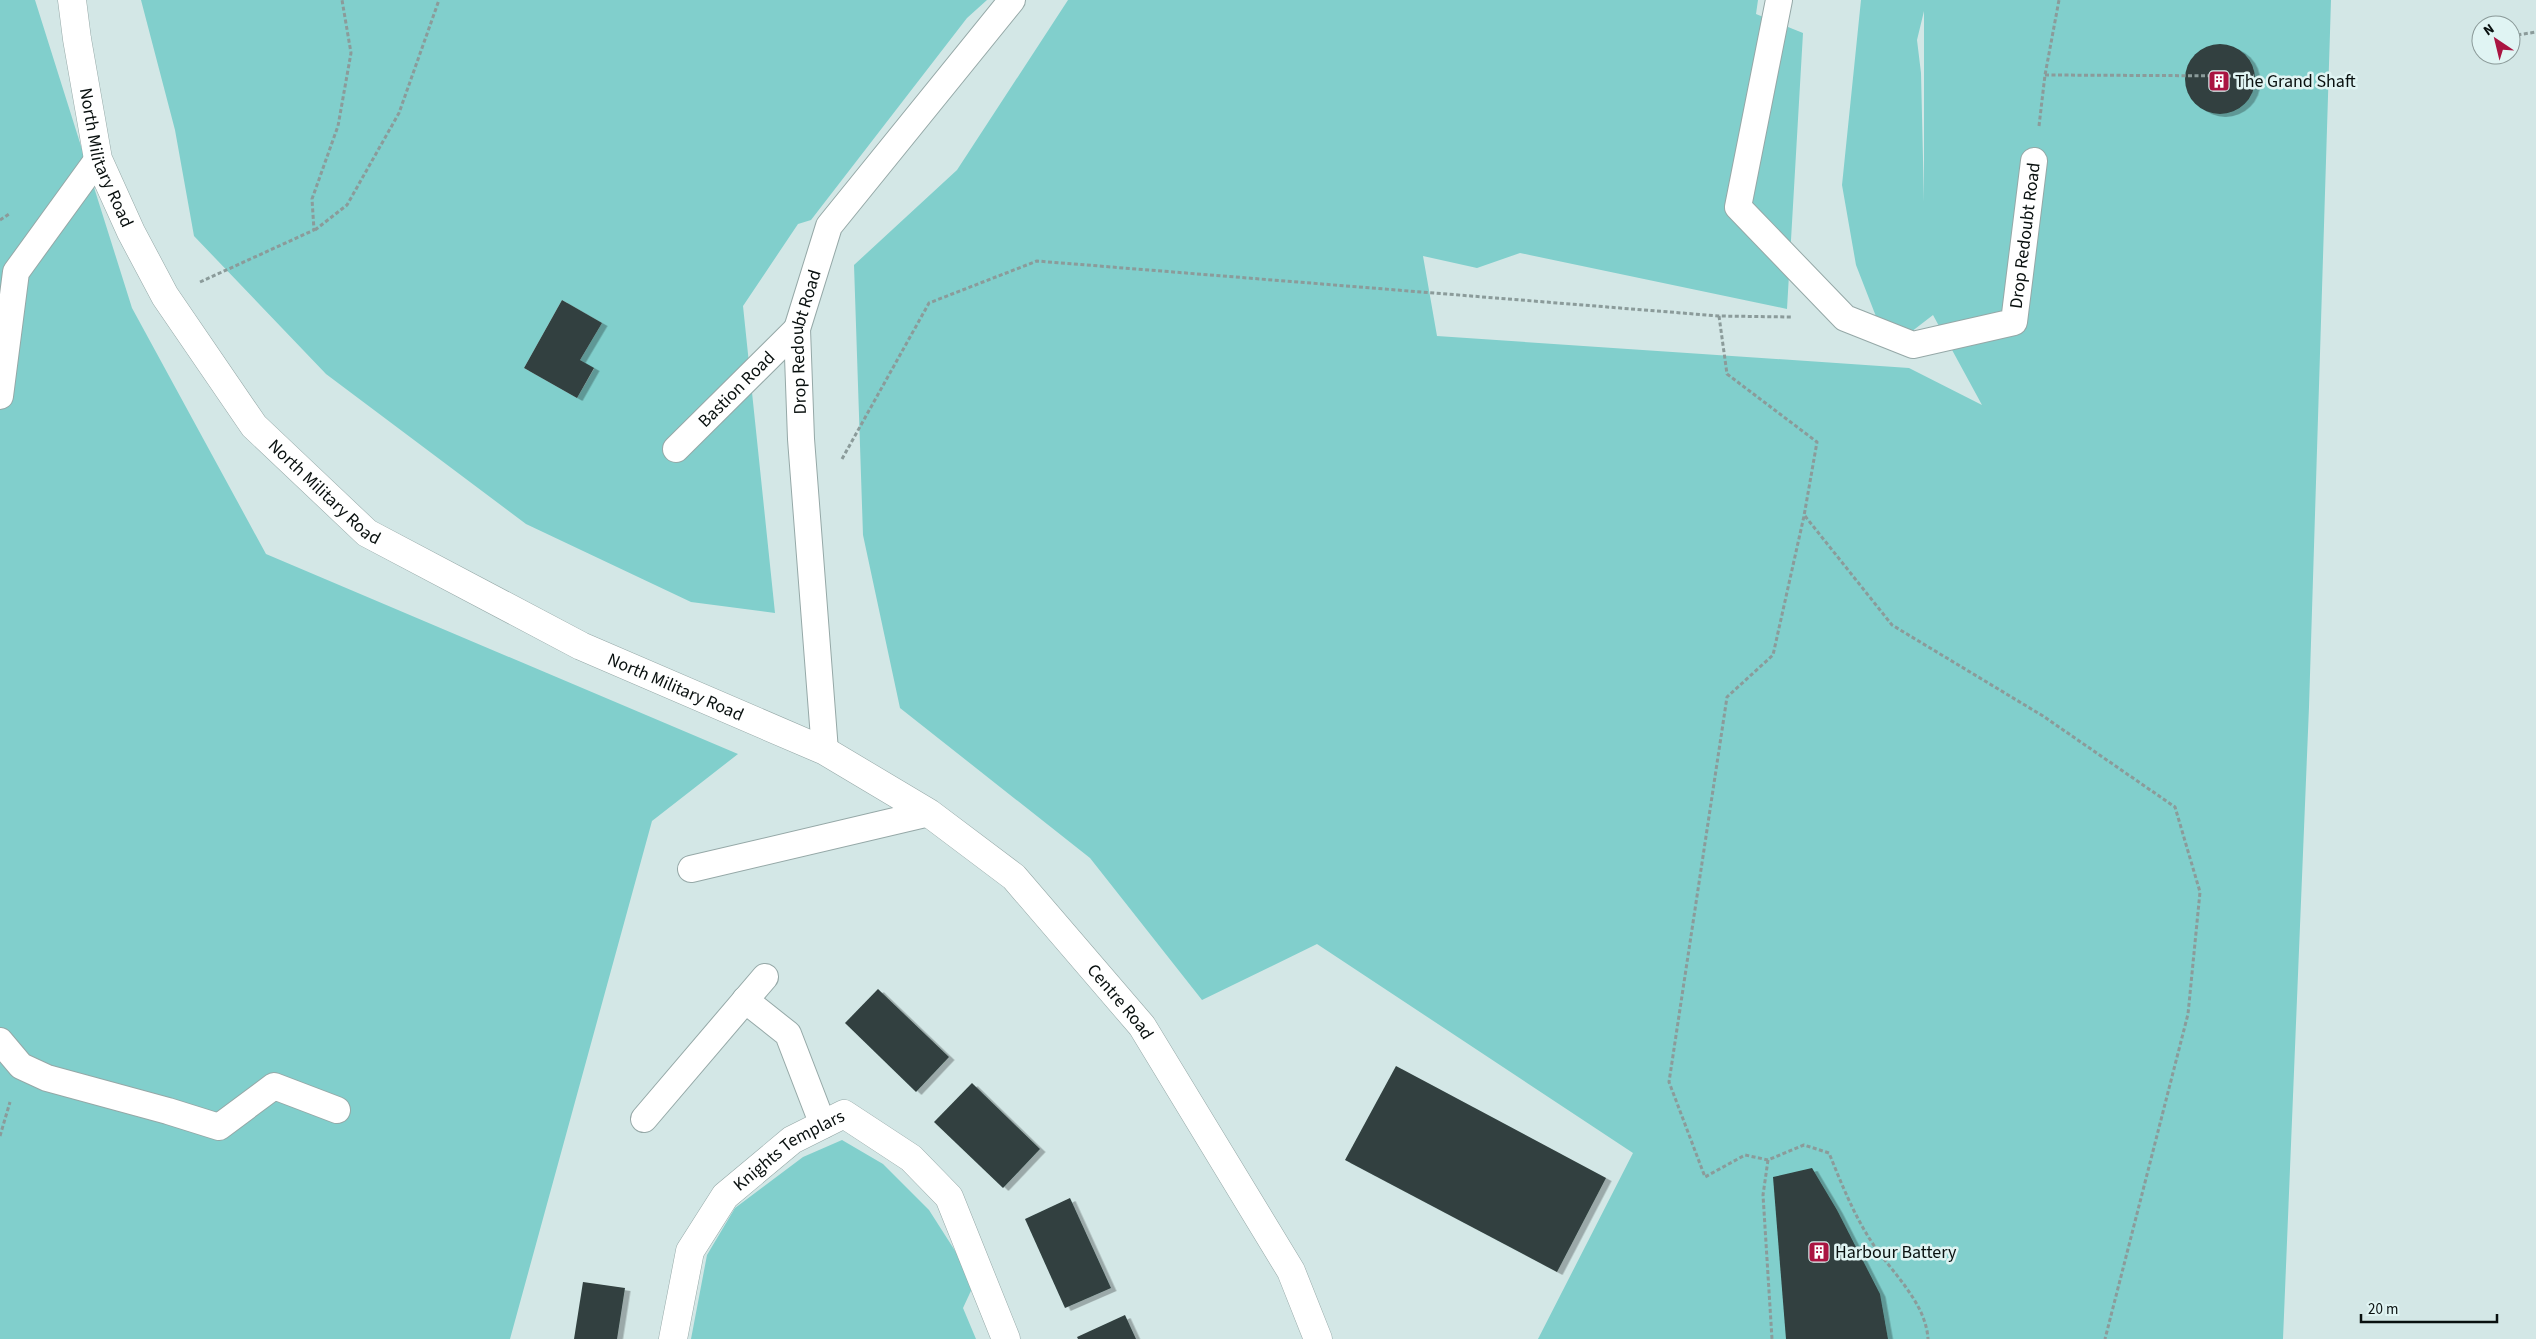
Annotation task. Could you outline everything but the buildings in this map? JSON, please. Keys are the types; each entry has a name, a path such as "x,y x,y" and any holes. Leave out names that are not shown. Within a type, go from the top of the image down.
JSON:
{"street":[{"name":"North Military Road","path":"72,0 98,159 131,232 165,296 254,426 367,533 581,646 825,751"},
{"name":"Centre Road","path":"825,751 928,813 1014,877 1142,1026 1291,1271 1318,1339"},
{"name":"Knights Templars","path":"673,1339 690,1250 725,1196 792,1140 844,1114 911,1158 949,1197 1006,1339"}],"lane":[{"name":"Drop Redoubt Road","path":"825,751 801,439 797,329 829,226 1012,0"},
{"name":"Drop Redoubt Road","path":"1779,0 1738,207 1845,318 1913,345 2014,322 2034,161"},
{"path":"0,396 16,272 98,159"},
{"name":"Bastion Road","path":"676,449 797,329"},
{"path":"691,869 928,813"},
{"path":"644,1119 765,977"},
{"path":"745,1000 788,1034 822,1125"},
{"path":"0,1040 21,1066 47,1078 219,1127 274,1086 337,1110"}],"path":[{"path":"314,230 312,199 338,126 351,53 342,0"},
{"path":"211,277 314,230 347,205 399,113 439,0"},
{"name":"Drop Redoubt Road","path":"2034,161 2045,75 2059,0"},
{"path":"2521,34 2536,32"},
{"path":"2045,75 2254,76"},
{"path":"842,460 929,303 1037,261 1719,316 1845,318"},
{"path":"1719,316 1727,374 1817,442 1804,516 1773,655 1727,697 1670,1082 1705,1177 1745,1155 1768,1160 1804,1146 1829,1153 1852,1208 1874,1246 1906,1284 1927,1329 1928,1339"},
{"path":"1804,516 1892,625 2043,716 2175,807 2200,892 2188,1014 2104,1339"},
{"path":"1768,1160 1763,1195 1772,1339"}],"shaded area":[{"path":"0,0 35,0 132,308 266,554 738,754 652,821 510,1339 0,1339"},
{"path":"141,0 987,0 967,18 811,220 798,224 743,306 775,613 691,602 526,524 326,374 194,236 175,130","holes":["562,300 602,323 580,360 594,369 577,398 524,368"]},
{"path":"1068,0 1758,0 1756,14 1803,33 1787,309 1520,253 1477,268 1423,256 1437,336 1909,368 1982,405 1933,315 1911,332 1877,319 1856,265 1842,185 1861,0 2331,0 2309,707 2283,1339 1538,1339 1633,1153 1317,944 1202,1000 1090,858 900,708 863,535 854,265 957,170","holes":["1924,11 1924,202 1921,73 1917,40"]},
{"path":"842,1140 883,1164 929,1210 975,1282 963,1308 976,1339 691,1339 707,1255 735,1208 803,1157"}],"place":[{"name":"The Grand Shaft","path":"2219,81"},
{"name":"Harbour Battery","path":"1819,1252"}]}
